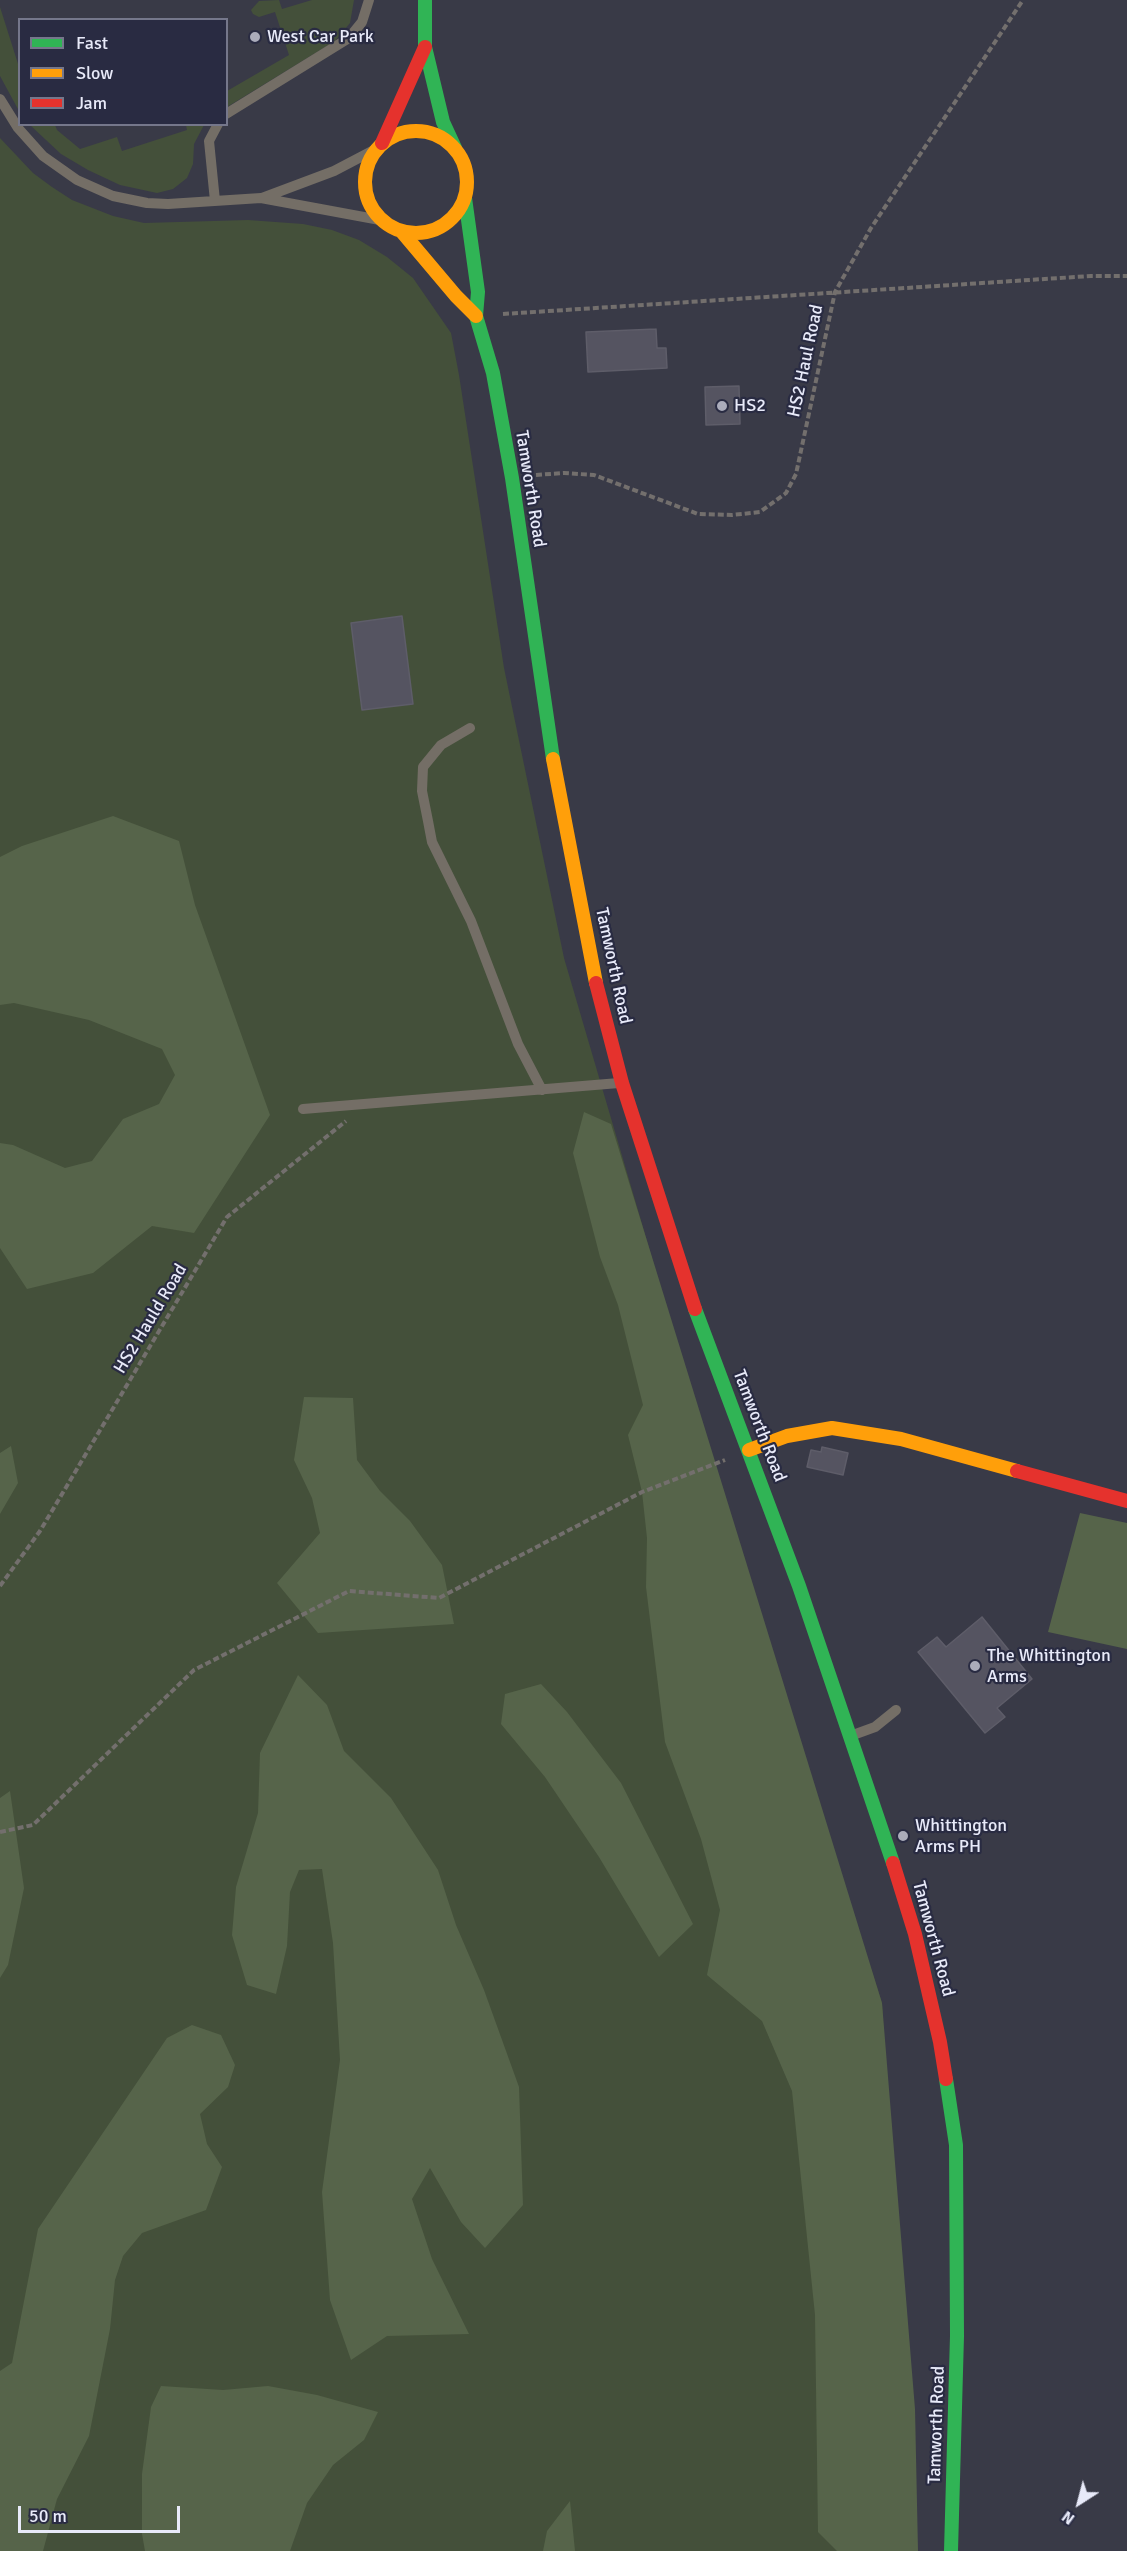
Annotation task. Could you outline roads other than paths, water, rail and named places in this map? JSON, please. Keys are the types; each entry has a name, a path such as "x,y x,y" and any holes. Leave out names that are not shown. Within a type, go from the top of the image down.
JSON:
{"main road":[{"path":"425,0 425,47 442,122 465,167 467,187 461,208 446,225 425,233 402,232 380,220 372,210 364,186 369,160 379,146 425,47"},
{"path":"379,146 399,133 419,131 439,136 455,148"},
{"name":"Tamworth Road","path":"465,198 478,292 476,316 493,373 512,478 557,789 600,1000 622,1083 684,1279 800,1586 915,1934 940,2042 956,2145 957,2336 951,2551"},
{"name":"Tamworth Road","path":"402,232 476,316"},
{"path":"749,1450 787,1436 832,1428 901,1439 1127,1501"}],"lane":[{"path":"228,113 349,38 362,22 369,0"},
{"path":"0,99 18,128 35,148 59,168 94,189 129,201 147,203 261,198 380,220"},
{"path":"215,201 209,141 217,126"},
{"path":"261,198 334,171 379,146"},
{"path":"470,728 441,745 423,767 422,791 432,842 471,921 518,1044 542,1090"},
{"path":"303,1109 622,1083"},
{"path":"849,1736 875,1727 896,1710"}],"place":[{"name":"West Car Park","path":"255,37"},
{"name":"HS2","path":"722,406"},
{"name":"The Whittington Arms","path":"975,1666"},
{"name":"Whittington Arms PH","path":"903,1836"}]}
